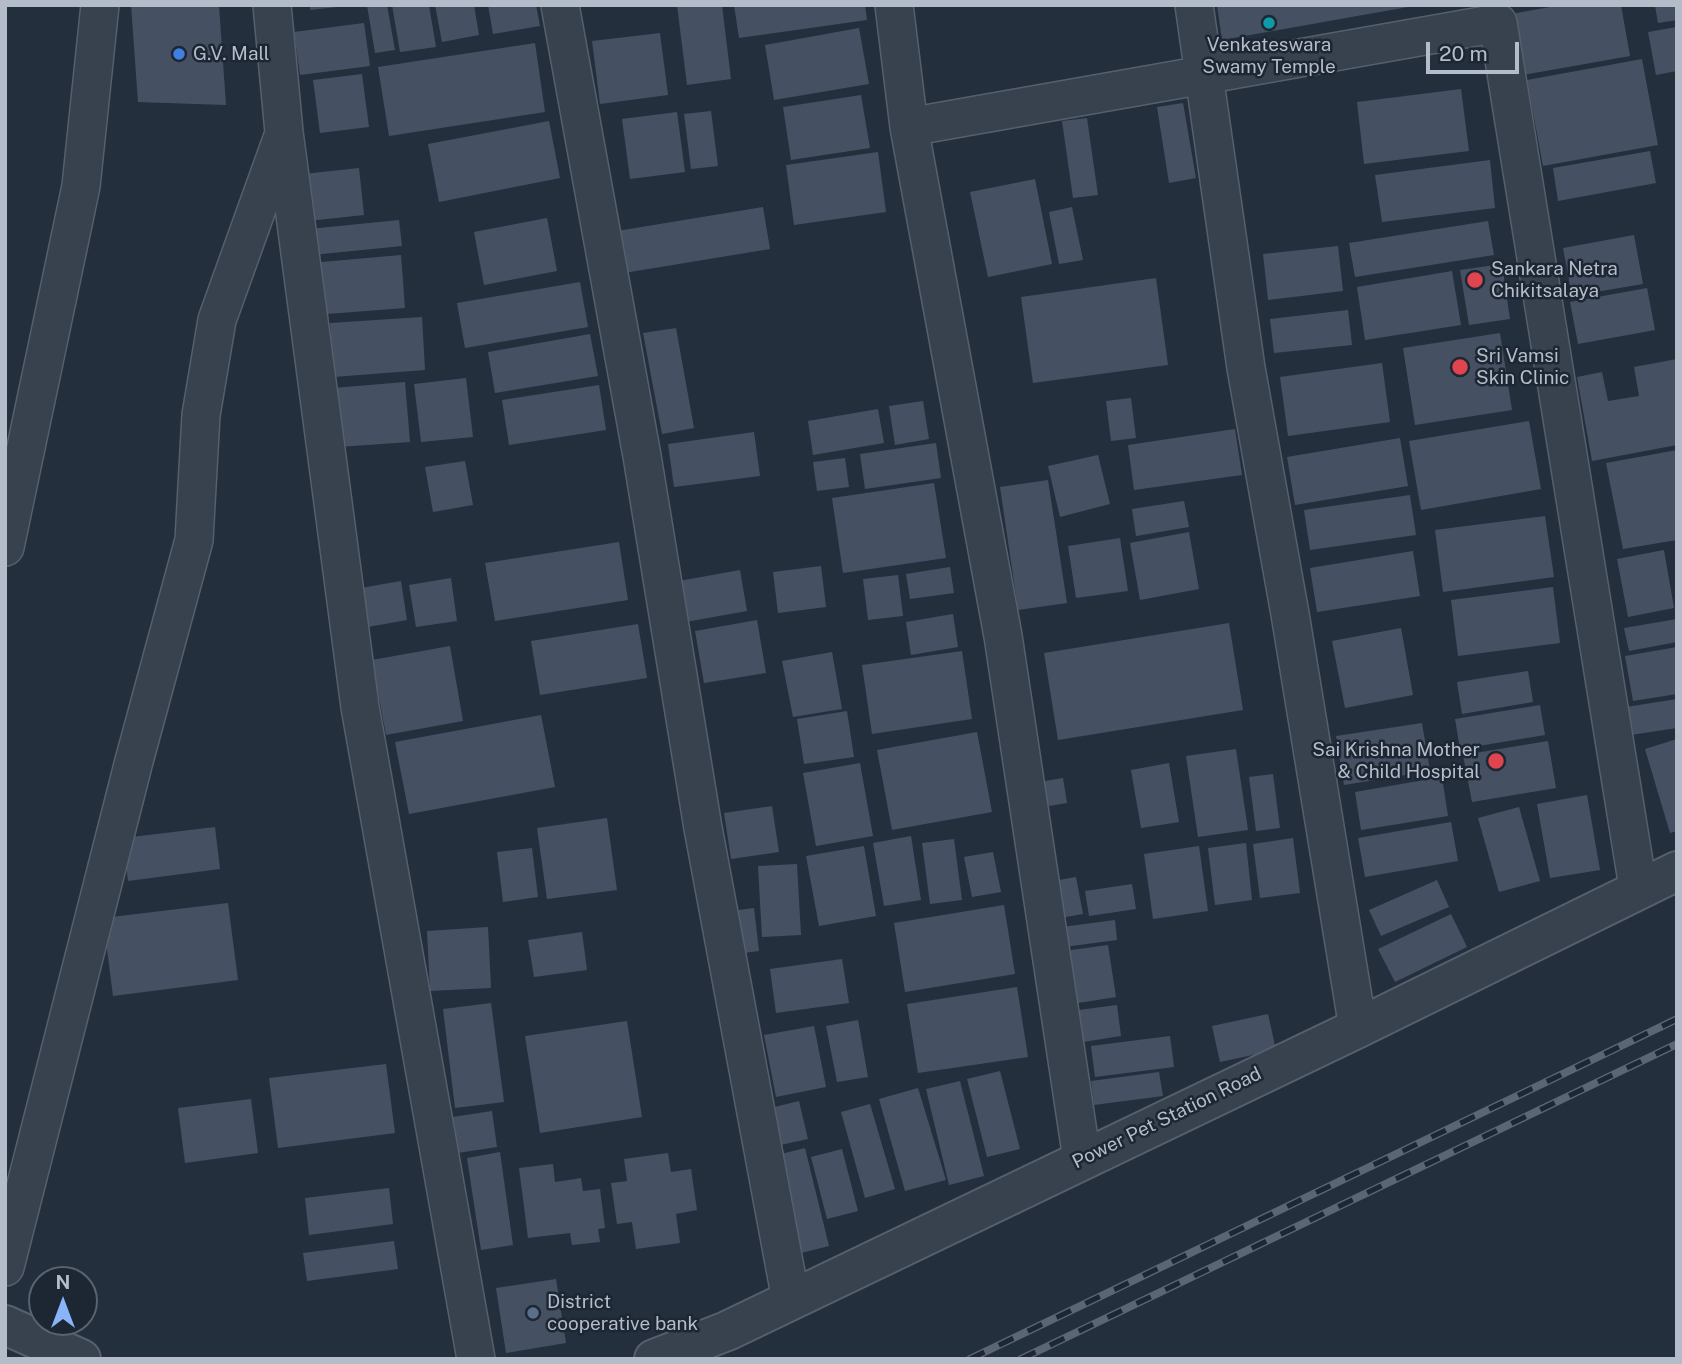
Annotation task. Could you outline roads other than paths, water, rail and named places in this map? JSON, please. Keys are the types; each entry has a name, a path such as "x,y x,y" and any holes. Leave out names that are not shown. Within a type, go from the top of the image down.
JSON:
{"street":[{"path":"5,547 80,186 100,5"},
{"path":"272,5 284,132 360,706 476,1359"},
{"path":"560,5 642,456 703,828 791,1300"},
{"path":"894,5 909,127 1003,636 1082,1159"},
{"path":"1194,5 1246,368 1290,614 1358,1028"},
{"path":"909,127 1206,74 1496,14 1638,887"},
{"path":"5,1267 134,761 194,540 201,415 217,320 284,132"},
{"name":"Power Pet Station Road","path":"654,1359 727,1331 1358,1028 1638,887 1677,871"},
{"path":"5,1325 81,1359"}],"railway":[{"path":"970,1359 1677,1019"},
{"path":"1021,1359 1677,1044"}],"place":[{"name":"Venkateswara Swamy Temple","path":"1269,23"},
{"name":"G.V. Mall","path":"179,54"},
{"name":"Sankara Netra Chikitsalaya","path":"1475,280"},
{"name":"Sri Vamsi Skin Clinic","path":"1460,367"},
{"name":"Sai Krishna Mother & Child Hospital","path":"1496,761"},
{"name":"District cooperative bank","path":"533,1313"}]}
